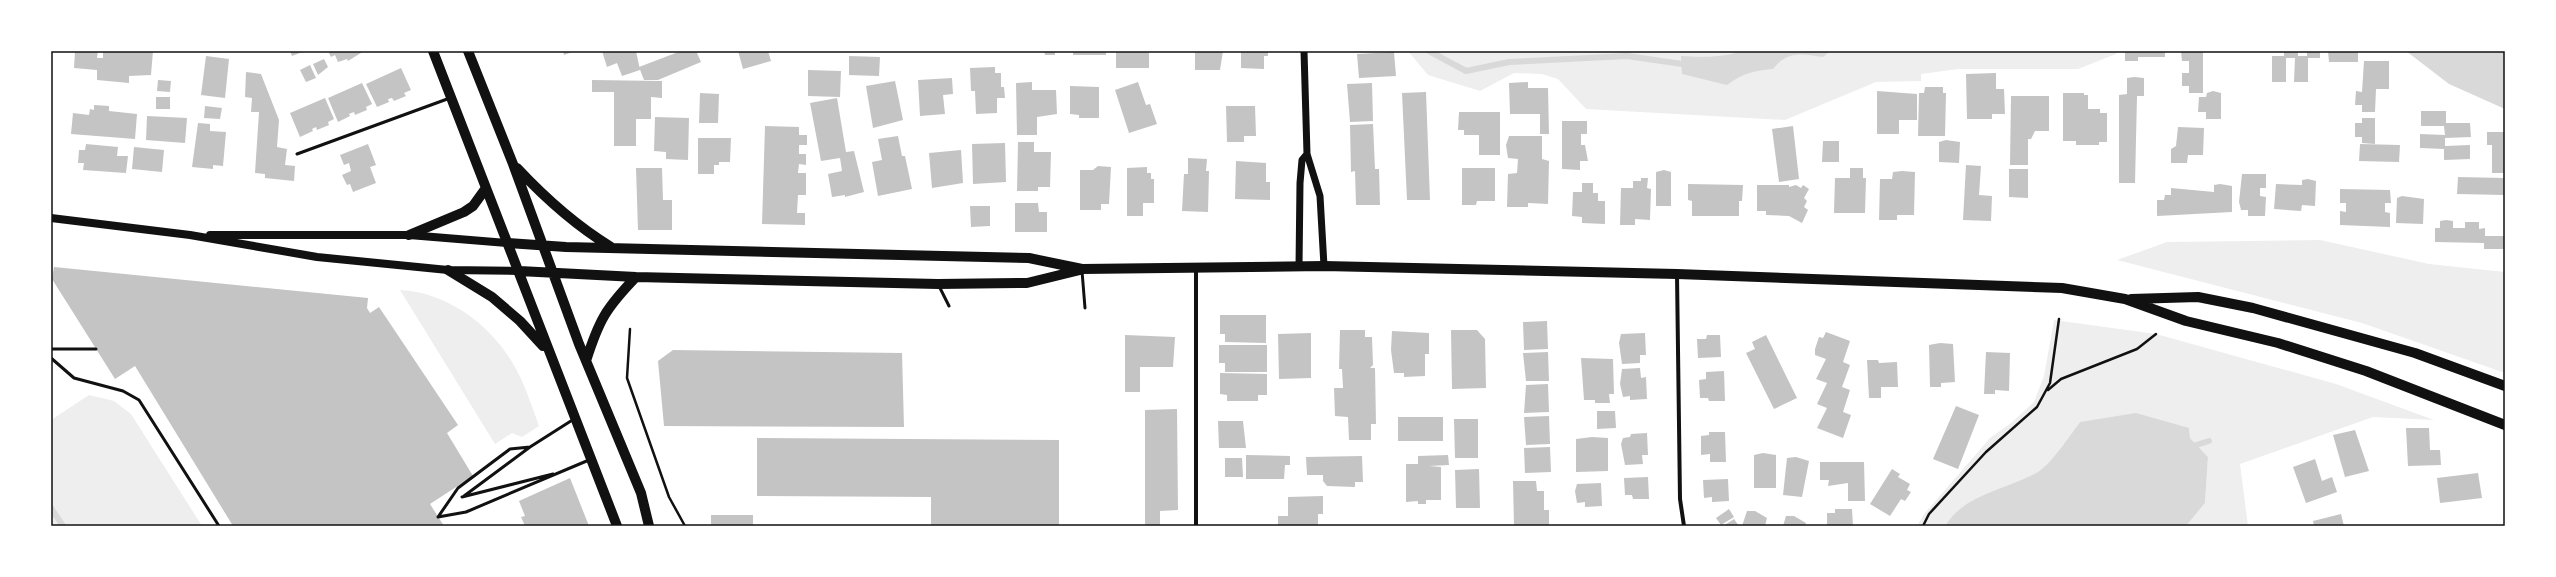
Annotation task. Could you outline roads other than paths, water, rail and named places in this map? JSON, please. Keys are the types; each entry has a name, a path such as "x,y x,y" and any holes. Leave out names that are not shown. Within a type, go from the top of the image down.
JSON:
{"main road":[{"path":"433,51 519,271 547,350 617,526"},
{"path":"468,51 513,164 586,361 641,494 649,526"},
{"path":"513,164 560,212 611,247"},
{"path":"409,235 464,212 473,206 486,188"},
{"path":"51,218 190,235 317,257 448,270 519,271 636,277 938,284 1027,283 1082,269"},
{"path":"190,235 409,235 543,245 1029,258 1082,269 1196,269 1324,266 1677,274 2062,288 2125,299 2186,321 2278,343 2366,371 2505,425"},
{"path":"448,270 492,297 520,321 547,350"},
{"path":"586,361 598,323 612,302 636,277"},
{"path":"2125,299 2198,296 2253,308 2415,353 2505,386"}],"street":[{"path":"1304,51 1307,154 1320,196 1324,266"},
{"path":"1299,267 1301,168 1302,160 1307,154"},
{"path":"1196,269 1196,526"},
{"path":"1677,274 1680,499 1684,526"}],"lane":[{"path":"297,154 452,98"},
{"path":"1082,269 1085,308"},
{"path":"938,284 949,306"},
{"path":"51,349 96,349"},
{"path":"51,358 74,378 123,391 139,400 219,526"},
{"path":"562,472 462,498 530,447 574,419"},
{"path":"530,447 510,449 458,488 438,517 466,512 591,459"}],"waterway":[{"path":"1429,51 1466,71 1509,62 1627,56 1689,65"},
{"path":"2190,447 2209,441"},
{"path":"51,508 63,526"}]}
